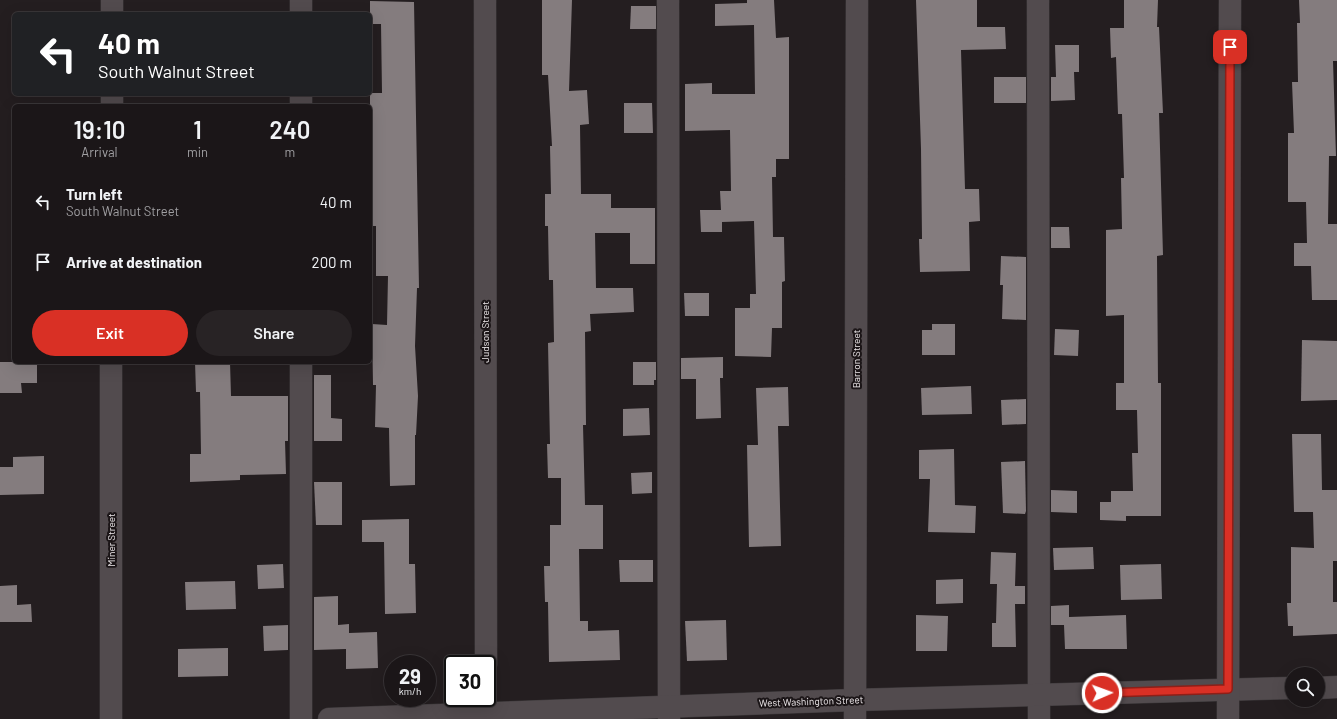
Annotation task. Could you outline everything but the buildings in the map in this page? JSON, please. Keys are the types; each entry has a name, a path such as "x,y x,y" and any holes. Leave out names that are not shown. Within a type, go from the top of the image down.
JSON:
{"street":[{"path":"112,0 112,12"},
{"path":"301,0 301,12"},
{"name":"Judson Street","path":"485,0 486,655"},
{"path":"668,0 669,713"},
{"name":"Barron Street","path":"855,709 856,0"},
{"path":"1038,0 1039,719"},
{"path":"1228,719 1230,0"},
{"name":"Miner Street","path":"111,364 111,719"},
{"path":"301,364 301,719"},
{"path":"1325,688 1337,687"},
{"name":"West Washington Street","path":"329,719 486,710 669,713 855,709 1039,695 1285,688"}],"route":[{"path":"1102,693 1228,689 1230,47"}]}
